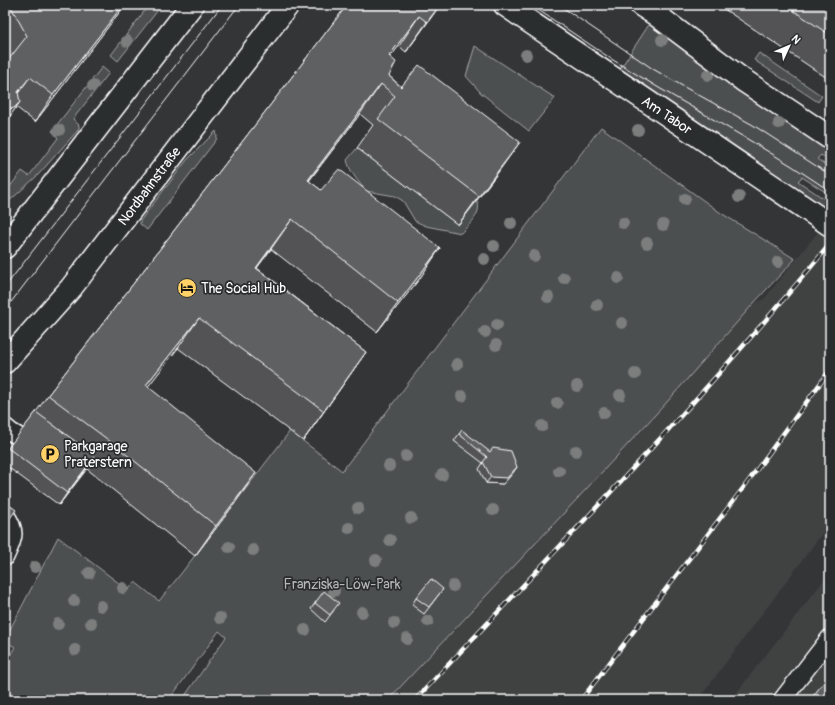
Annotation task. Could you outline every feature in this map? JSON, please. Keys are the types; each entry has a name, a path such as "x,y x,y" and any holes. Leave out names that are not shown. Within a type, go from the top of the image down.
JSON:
{"main road":[{"path":"8,238 192,5"},
{"name":"Nordbahnstraße","path":"5,362 71,288 288,5"},
{"name":"Am Tabor","path":"504,5 830,225"},
{"path":"641,5 743,80 830,138"}],"lane":[{"path":"5,427 11,432 50,454"},
{"path":"5,514 13,529 13,536 5,558"},
{"path":"782,700 830,638"}],"shaded area":[{"path":"830,217 830,523 698,700 388,700 667,402 753,304 764,299"},
{"path":"830,572 830,700 731,700"}],"green space":[{"path":"149,5 162,5 118,61 111,55"},
{"path":"650,23 830,149 830,161 821,155 817,159 830,168 830,195 802,177 798,181 830,203 829,213 618,72"},
{"path":"475,46 555,98 529,131 481,93 466,76"},
{"path":"759,53 822,96 818,102 754,60"},
{"path":"102,67 109,73 73,119 79,125 79,129 38,175 5,205 5,193 22,171 29,176 58,138 52,131"},
{"name":"Franziska-Löw-Park","path":"601,127 721,213 795,259 753,304 667,402 388,700 182,700 226,637 219,631 169,700 5,700 5,664 15,647 5,641 5,639 58,537 128,590 135,582 159,601 290,431 342,471"},
{"path":"216,131 216,140 147,230 140,224 140,221 187,160"},
{"path":"357,148 458,225 477,201 477,214 471,223 461,233 426,226 415,221 403,201 395,196 366,191 360,184 352,173 347,160"}],"building":[{"path":"10,5 123,5 53,95 30,77 18,92 20,102 14,108 5,110 5,64 27,36"},
{"name":"The Social Hub","path":"347,5 440,5 427,22 419,16 389,56 396,62 389,76 401,87 419,65 520,142 479,196 378,119 395,96 381,84 308,180 321,190 339,169 440,248 398,303 292,219 256,268 366,352 324,411 199,318 146,385 256,473 216,526 107,439 48,395"},
{"path":"785,5 830,5 830,35"},
{"path":"36,412 95,456 67,493 8,448"},
{"path":"462,430 490,452 493,448 511,451 517,467 507,478 491,477 483,462 487,457 459,434"},
{"path":"5,502 16,510 5,525"},
{"path":"431,579 443,589 429,607 416,598"},
{"path":"324,591 339,603 330,615 315,603"},
{"path":"830,674 830,700 810,700"}],"tram line":[{"path":"5,287 222,5"},
{"path":"5,310 239,5"},
{"path":"531,5 613,60 749,140 830,191"},
{"path":"559,5 653,69 753,125 830,175"}],"railway":[{"path":"415,700 574,532 678,419 730,361 830,244"},
{"path":"581,700 747,483 830,370"}],"place":[{"name":"The Social Hub","path":"187,288"},
{"name":"Parkgarage Praterstern","path":"50,454"}]}
